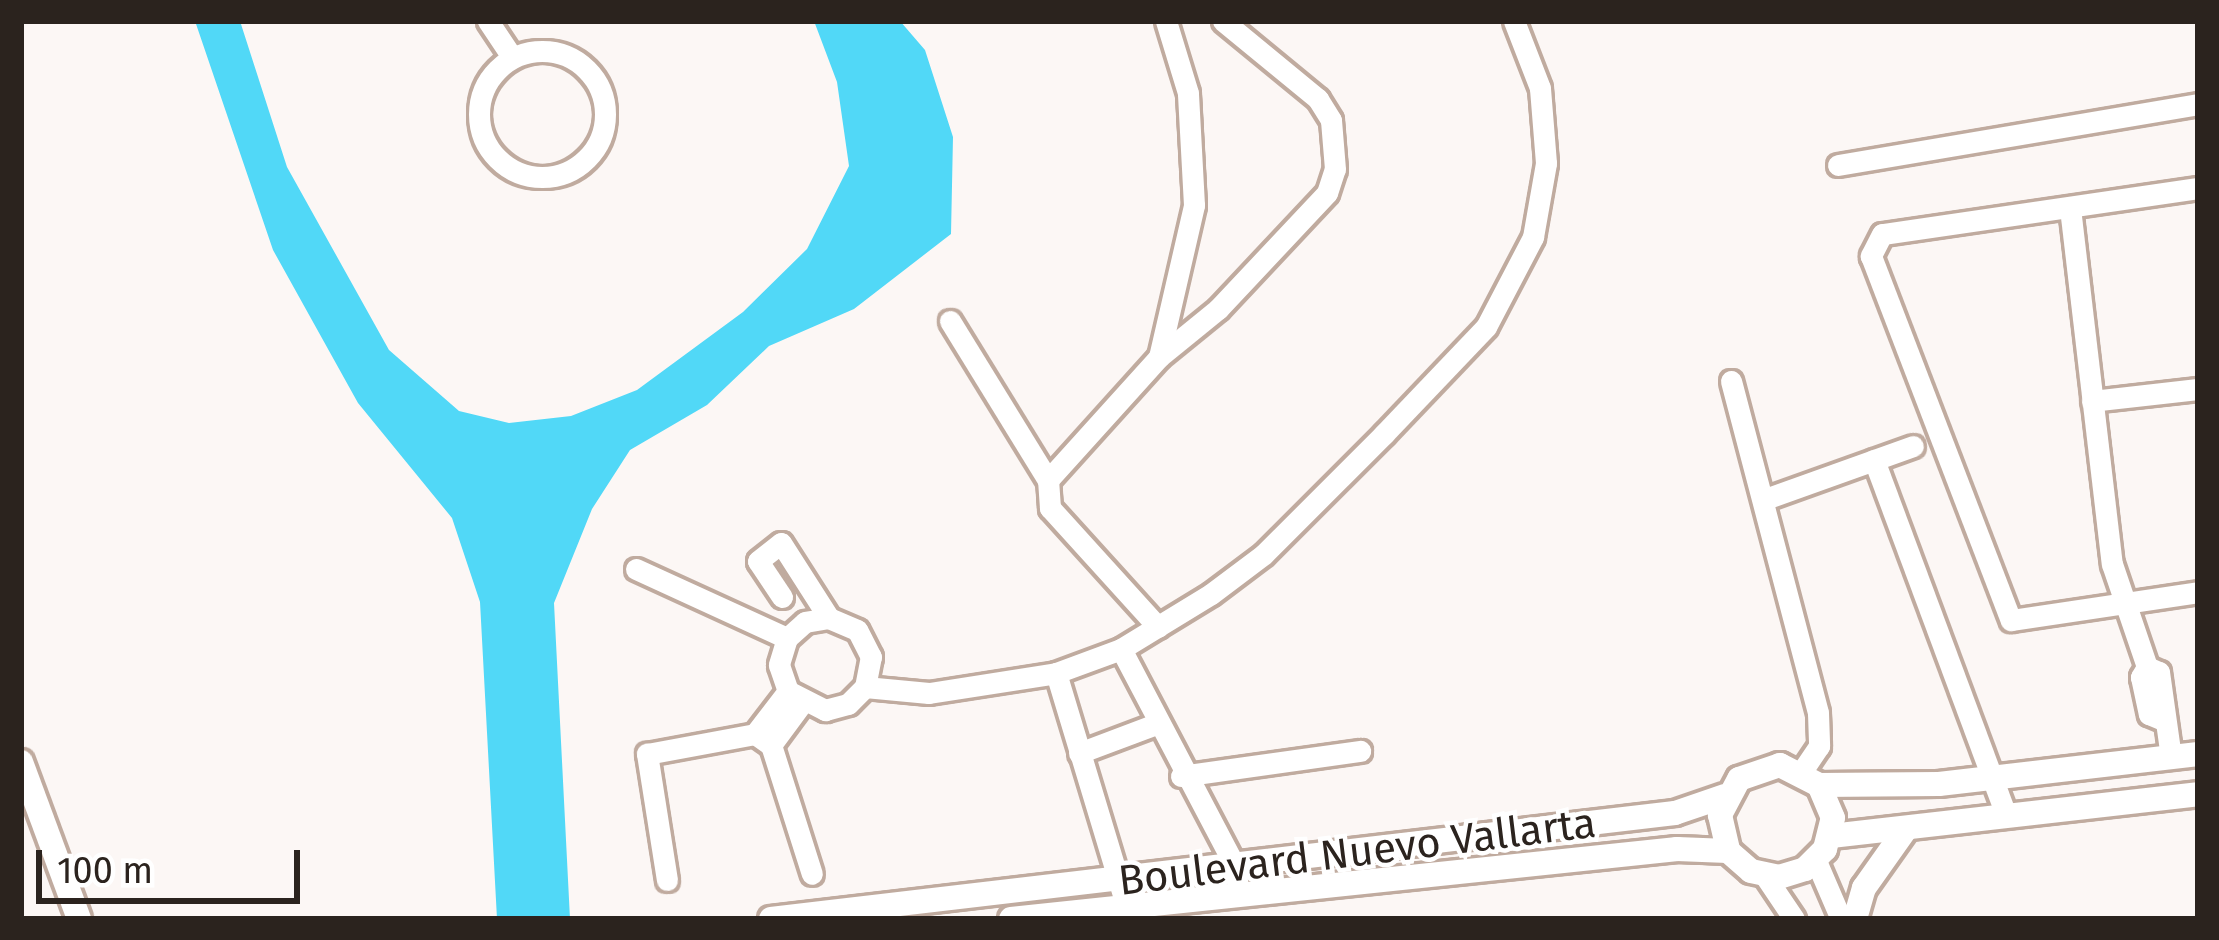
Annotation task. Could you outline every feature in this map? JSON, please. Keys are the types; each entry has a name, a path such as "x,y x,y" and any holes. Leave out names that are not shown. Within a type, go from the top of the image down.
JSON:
{"main road":[{"name":"Boulevard Nuevo Vallarta","path":"771,919 1675,813 1725,796 1758,767 1810,778 1996,779 2198,754"},
{"path":"21,762 79,919"},
{"path":"1725,796 1720,815 1729,851 1766,876 1792,874 1816,861 1831,836 1833,818 1810,778"},
{"path":"1831,836 2198,794"},
{"path":"1855,919 1864,888 1905,830"},
{"name":"Boulevard Nuevo Vallarta","path":"1011,919 1677,849 1729,851"}],"street":[{"path":"488,21 512,57"},
{"path":"1159,356 1194,206 1188,93 1166,21"},
{"path":"1048,480 1159,356 1218,308 1327,193 1335,169 1331,120 1318,99 1223,21"},
{"path":"865,687 929,693 1056,673 1121,649 1264,554 1486,327 1533,236 1546,163 1540,88 1514,21"},
{"path":"558,51 604,83 606,135 572,173 519,175 481,141 478,89 512,57 558,51"},
{"path":"1838,164 2198,104"},
{"path":"2198,188 1882,234 1871,256 2002,610 2028,622 2126,601 2198,592"},
{"path":"2070,208 2112,564 2146,667 2141,677 2149,714 2163,719 2171,757"},
{"path":"950,321 1048,480 1049,508 1157,627"},
{"path":"1731,380 1766,499 1818,712 1819,746 1810,778"},
{"path":"2092,401 2198,389"},
{"path":"1766,499 1913,446"},
{"path":"1874,460 1951,682 1996,779 2006,814"},
{"path":"782,597 758,561 781,543 830,618 857,630 871,657 865,687 848,704 795,697"},
{"path":"636,569 787,638"},
{"path":"795,697 779,665 787,638 805,622 830,618"},
{"path":"1121,649 1181,776 1235,866 1239,894"},
{"path":"1056,673 1123,880 1127,908"},
{"path":"667,880 647,754 763,739 795,697"},
{"path":"1079,753 1156,724"},
{"path":"763,739 812,874"},
{"path":"1181,776 1360,751"},
{"path":"1816,861 1841,919"},
{"path":"1766,876 1794,919"}],"water":[{"path":"195,21 240,21 287,167 389,350 459,411 509,423 571,416 637,390 743,312 807,249 849,166 837,82 814,21 900,21 925,50 953,137 951,234 854,309 769,346 707,405 630,450 592,509 554,603 570,919 497,919 480,602 452,518 358,403 273,250"}]}
